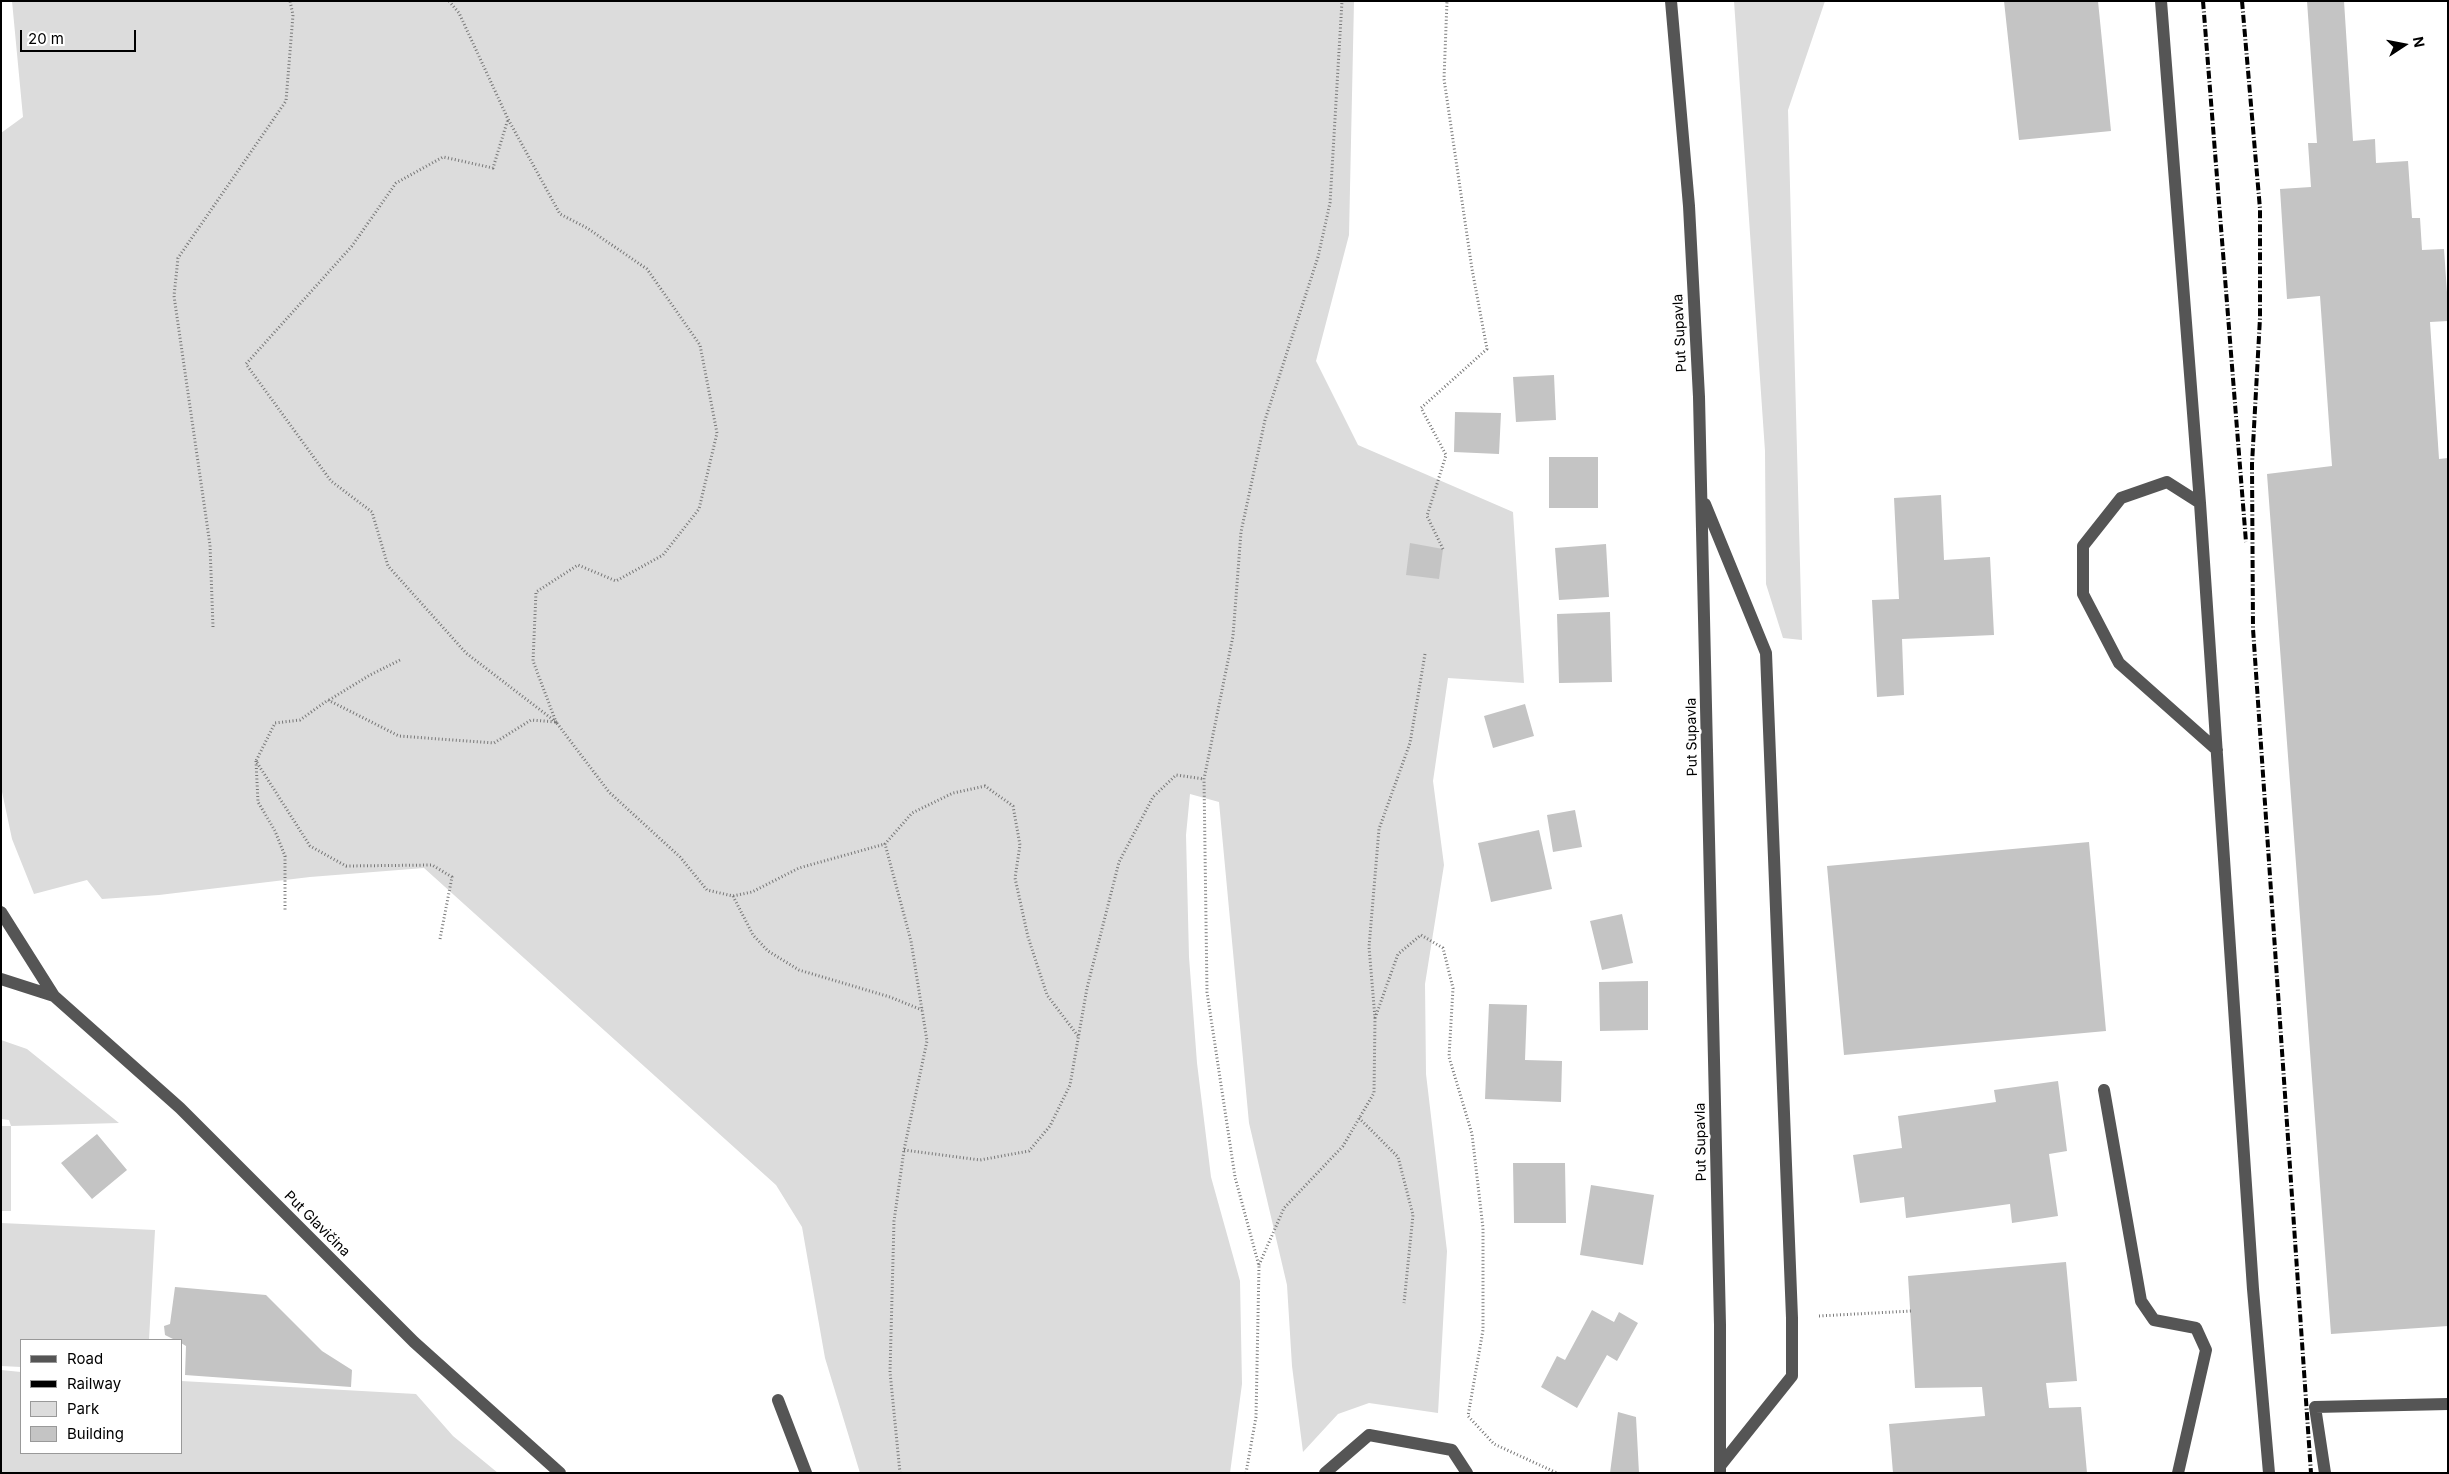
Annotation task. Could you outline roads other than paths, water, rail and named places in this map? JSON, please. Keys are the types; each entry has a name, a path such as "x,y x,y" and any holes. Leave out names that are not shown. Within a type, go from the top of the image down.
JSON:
{"street":[{"name":"Put Supavla","path":"1671,1 1689,206 1699,398 1719,1305 1720,1469"},
{"path":"2161,1 2200,503 2253,1289 2269,1473"},
{"path":"2200,503 2167,482 2121,498 2083,546 2083,594 2119,663 2217,750"},
{"path":"1701,496 1766,653 1792,1318 1792,1376 1720,1469"},
{"name":"Put Glavičina","path":"1,912 54,996 180,1108 414,1342 560,1473"},
{"name":"Put Glavičina","path":"1,979 54,996"},
{"path":"2104,1090 2141,1301 2154,1320 2196,1328 2206,1350 2178,1473"},
{"path":"778,1400 806,1473"},
{"path":"2325,1473 2315,1407 2448,1404"},
{"path":"1325,1473 1369,1435 1452,1450 1467,1473"}],"railway":[{"path":"2203,1 2246,542"},
{"path":"2242,1 2260,209 2260,318 2252,464 2253,629 2311,1473"}]}
